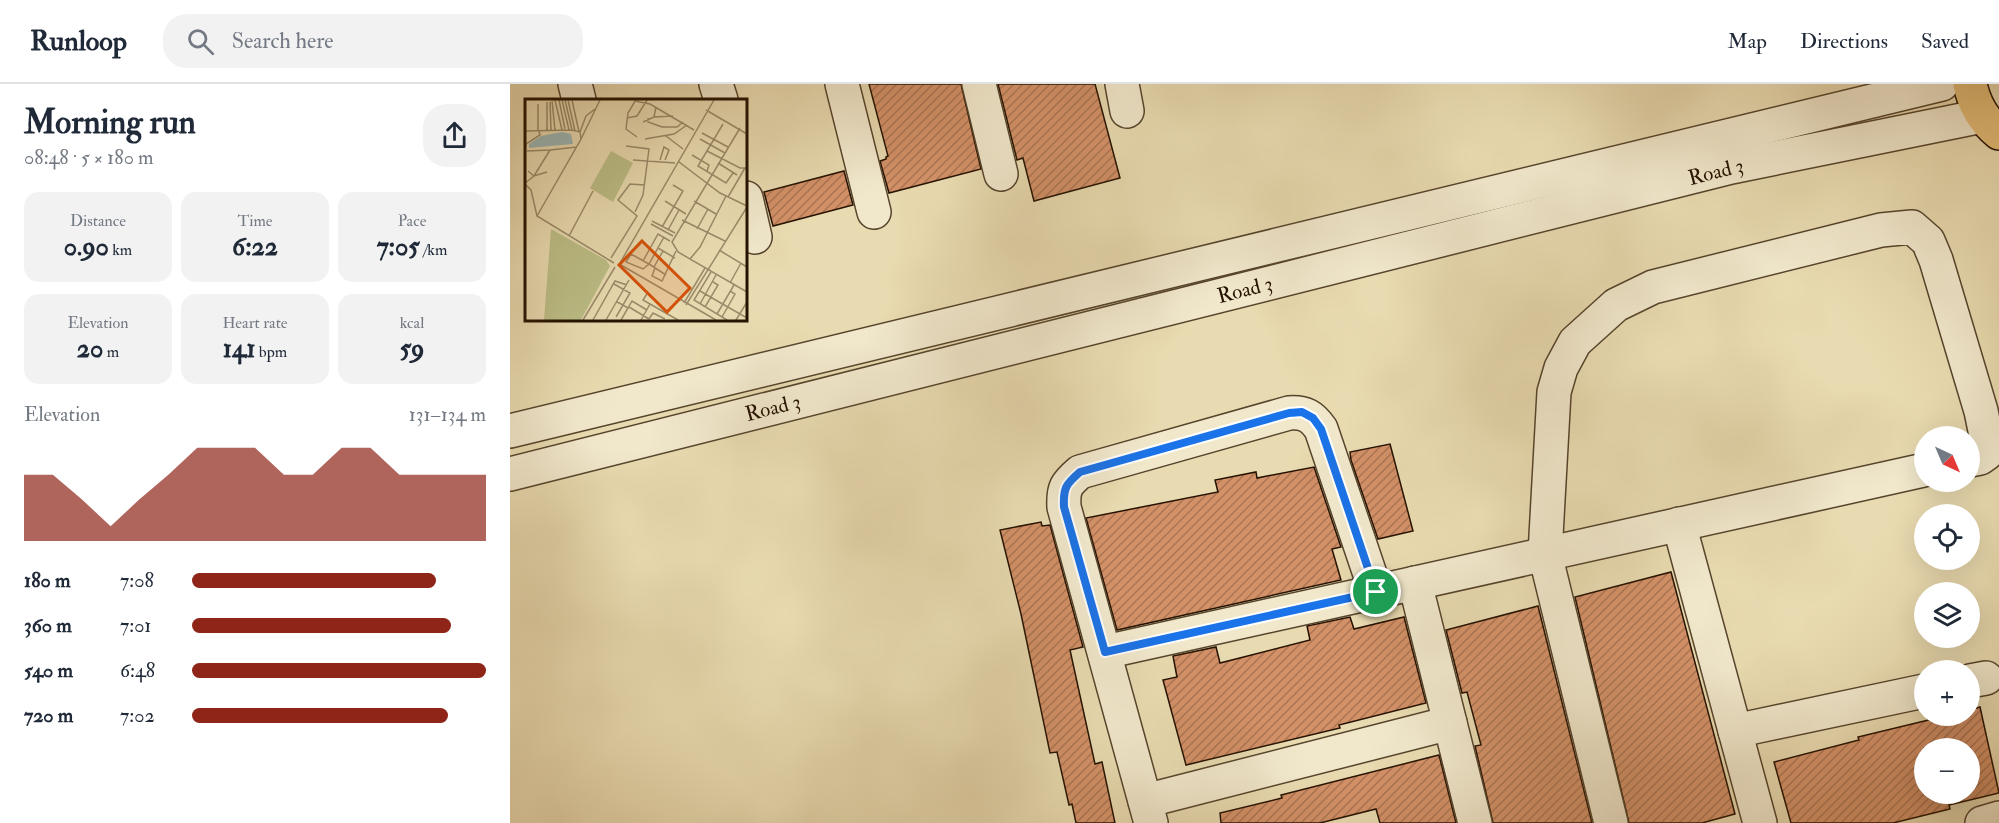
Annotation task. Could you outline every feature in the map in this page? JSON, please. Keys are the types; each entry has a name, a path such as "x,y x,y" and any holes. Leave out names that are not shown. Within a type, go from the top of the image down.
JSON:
{"main road":[{"path":"1970,84 1973,97 1990,125"}],"street":[{"path":"575,84 579,99"},
{"path":"716,84 721,99"},
{"path":"842,84 874,212"},
{"path":"979,84 1001,174"},
{"name":"Road 3","path":"510,430 1942,84"},
{"name":"Road 3","path":"510,474 1731,167 1990,125"},
{"path":"747,202 755,237"},
{"path":"1611,823 1545,554 1554,392 1561,368 1575,342 1616,305 1653,287 1881,230 1912,227 1928,241 1936,260 1981,411 1988,445 1987,453 1980,458"},
{"path":"1376,592 1321,429 1313,418 1302,412 1289,413 1080,472 1063,492 1064,507 1148,812 1450,723"},
{"path":"1105,652 1914,472"},
{"path":"1679,524 1760,823"},
{"path":"1414,583 1475,823"},
{"path":"1735,732 1914,693"},
{"path":"1982,823 1999,818"}],"building":[{"path":"869,84 961,84 981,169 889,193 880,161 888,156"},
{"path":"998,84 1095,84 1120,178 1034,201 1023,158 1017,160"},
{"path":"844,171 853,205 773,226 764,192"},
{"path":"1390,444 1413,531 1378,539 1350,452"},
{"path":"1314,467 1341,547 1332,549 1341,580 1117,630 1086,518 1218,492 1215,480 1256,472 1257,478"},
{"path":"1041,522 1042,526 1050,525 1083,647 1070,650 1095,764 1102,762 1115,823 1076,823 1072,804 1069,805 1057,752 1050,753 1021,614 1000,530"},
{"path":"1671,572 1735,814 1702,823 1629,823 1575,597"},
{"path":"1538,606 1592,823 1493,823 1475,746 1481,745 1467,692 1462,693 1446,630"},
{"path":"1350,617 1354,629 1404,617 1426,703 1339,725 1340,728 1186,765 1163,680 1177,677 1173,656 1216,647 1220,663 1310,640 1307,626"},
{"path":"1980,707 1999,793 1980,798 1980,738 1914,738 1914,804 1953,804 1949,805 1950,809 1893,823 1791,823 1774,762 1859,740 1858,737 1914,723 1914,726 1980,726"},
{"path":"1439,755 1456,823 1380,823 1376,809 1320,823 1221,823 1220,813"}],"route":[{"path":"1302,412 1313,418 1321,429 1376,592 1105,652 1064,507 1063,492 1080,472 1289,413 1302,412"}]}
